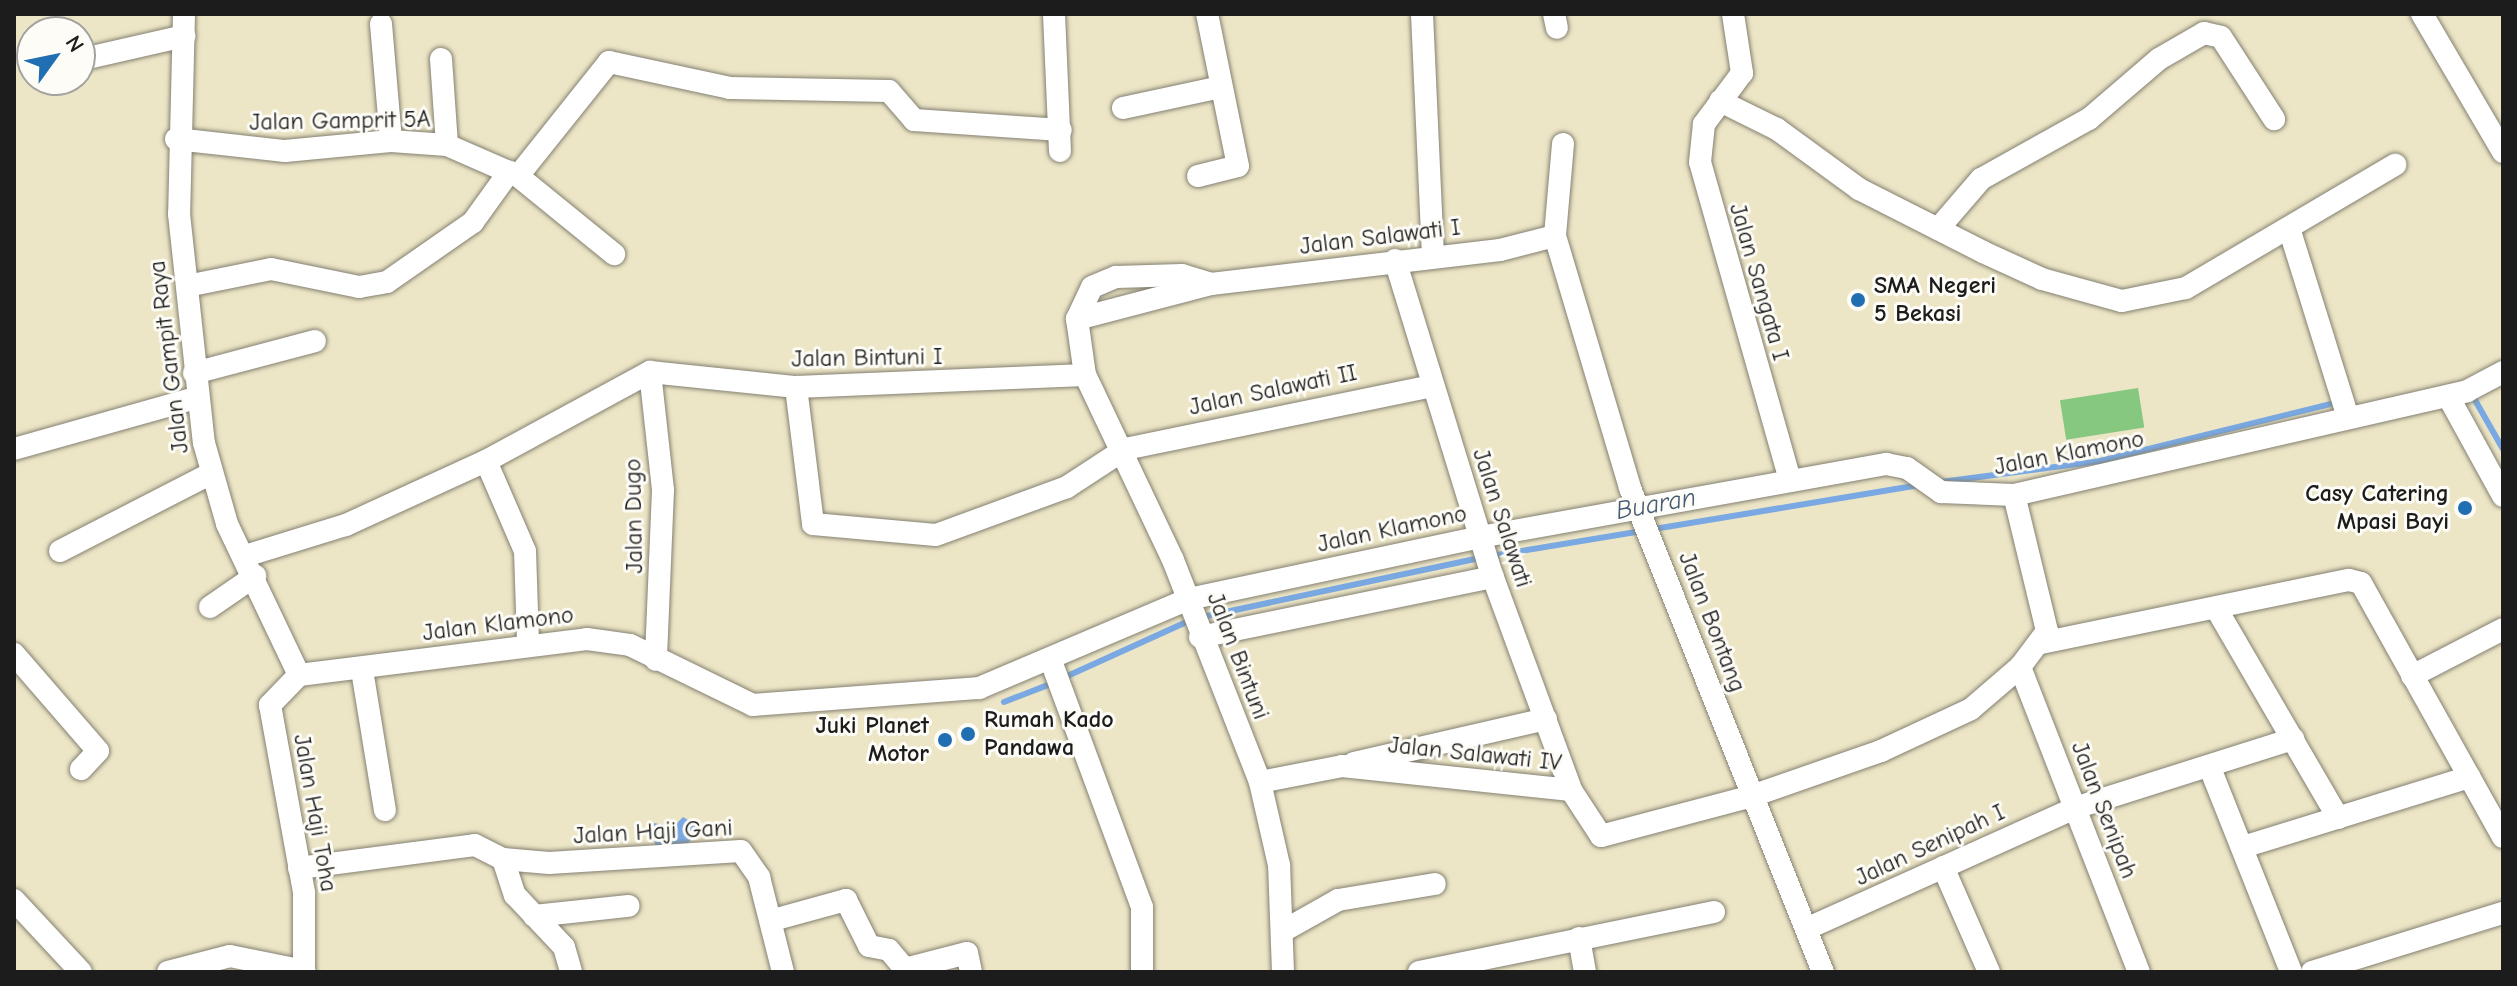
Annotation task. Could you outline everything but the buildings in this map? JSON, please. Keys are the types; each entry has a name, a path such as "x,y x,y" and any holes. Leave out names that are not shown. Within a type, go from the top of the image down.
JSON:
{"street":[{"path":"187,286 271,269 359,287 387,282 473,222 609,62 730,88 889,91 914,120 1061,140 1054,14"},
{"path":"1198,176 1238,166 1207,14"},
{"path":"1422,14 1433,256"},
{"name":"Jalan Sangata I","path":"1733,14 1745,59 1704,124 1700,162 1790,480"},
{"path":"2422,14 2503,152"},
{"path":"381,24 391,141"},
{"path":"96,55 184,25"},
{"name":"Jalan Gampit Raya","path":"184,25 176,139 178,203 196,398 210,474 299,675"},
{"path":"1938,229 1981,179 2089,119 2159,59 2204,33 2221,37 2274,119"},
{"path":"441,59 447,145"},
{"path":"1123,108 1221,87"},
{"path":"1720,101 1777,129 1859,189 1938,229 2042,279 2122,301 2186,288 2395,165"},
{"name":"Jalan Gamprit 5A","path":"176,139 285,151 391,141 447,145 514,174 614,254"},
{"name":"Jalan Bontang","path":"1563,144 1555,236 1643,521 1823,972"},
{"path":"2289,228 2348,417"},
{"name":"Jalan Salawati I","path":"1077,319 1211,284 1433,256 1555,236"},
{"name":"Jalan Salawati","path":"1395,260 1492,574 1571,790"},
{"name":"Jalan Salawati I","path":"1077,319 1092,287 1116,277 1182,275 1211,284"},
{"path":"1077,319 1085,375"},
{"path":"194,373 315,341"},
{"path":"245,556 346,525 486,461 650,372"},
{"name":"Jalan Bintuni I","path":"650,372 796,387 1085,375"},
{"name":"Jalan Dugo","path":"650,372 663,490 656,660"},
{"name":"Jalan Klamono","path":"299,675 362,670 528,642 613,640 753,705 979,688 1056,676 1195,620 1482,543 1643,521 1790,480 1886,464 1921,480 2014,495 2448,396 2503,372"},
{"name":"Jalan Bintuni","path":"1085,375 1125,449 1260,782 1279,865 1283,972"},
{"name":"Jalan Salawati II","path":"1125,449 1432,386"},
{"path":"796,387 811,515 820,529 958,532 1067,487 1125,449"},
{"path":"2448,396 2503,496"},
{"path":"14,449 196,398"},
{"path":"486,461 525,551 528,642"},
{"path":"60,551 210,474"},
{"path":"1752,796 1881,751 1971,709 2020,667 2041,643 2049,615 2014,495"},
{"path":"1195,620 1492,574"},
{"path":"210,607 255,576"},
{"path":"2041,643 2361,583 2503,837"},
{"path":"2216,608 2338,818"},
{"path":"2412,676 2503,629"},
{"path":"14,654 98,751 81,769"},
{"name":"Jalan Senipah","path":"2020,667 2139,972"},
{"path":"362,670 385,810"},
{"name":"Jalan Haji Toha","path":"299,675 270,705 299,868 304,972"},
{"path":"1056,676 1142,907 1142,972"},
{"path":"1342,766 1546,719"},
{"name":"Jalan Senipah I","path":"1806,929 2075,808 2210,768 2293,739"},
{"name":"Jalan Salawati IV","path":"1260,782 1342,766 1571,790 1601,836 1752,796"},
{"path":"2210,768 2291,972"},
{"path":"2243,847 2469,777"},
{"name":"Jalan Haji Gani","path":"299,868 475,845 503,859 642,861 741,851 773,920 783,972"},
{"path":"503,859 515,895 564,947 571,972"},
{"path":"1943,867 1989,972"},
{"path":"1283,931 1338,900 1435,884"},
{"path":"14,900 81,972"},
{"path":"773,920 846,900 869,946 889,950 905,969 967,953 971,972"},
{"path":"534,916 628,906"},
{"path":"1419,972 1714,912"},
{"path":"2312,972 2503,913"},
{"path":"1579,938 1585,972"},
{"path":"168,972 230,956 304,972"}],"green space":[{"path":"2138,388 2144,428 2066,440 2060,400"}],"water":[{"path":"683,817 700,827 695,837 683,847 655,846 654,823 673,827"}],"waterway":[{"path":"2475,400 2503,449"},
{"name":"Buaran","path":"1941,482 2100,461 2330,404"},
{"name":"Buaran","path":"1491,556 1918,485"},
{"name":"Buaran","path":"1202,617 1480,558"},
{"name":"Buaran","path":"1063,678 1191,620"},
{"name":"Buaran","path":"1004,702 1053,683"}],"place":[{"name":"SMA Negeri 5 Bekasi","path":"1858,300"},
{"name":"Casy Catering Mpasi Bayi","path":"2465,508"},
{"name":"Rumah Kado Pandawa","path":"968,734"},
{"name":"Juki Planet Motor","path":"945,740"}]}
